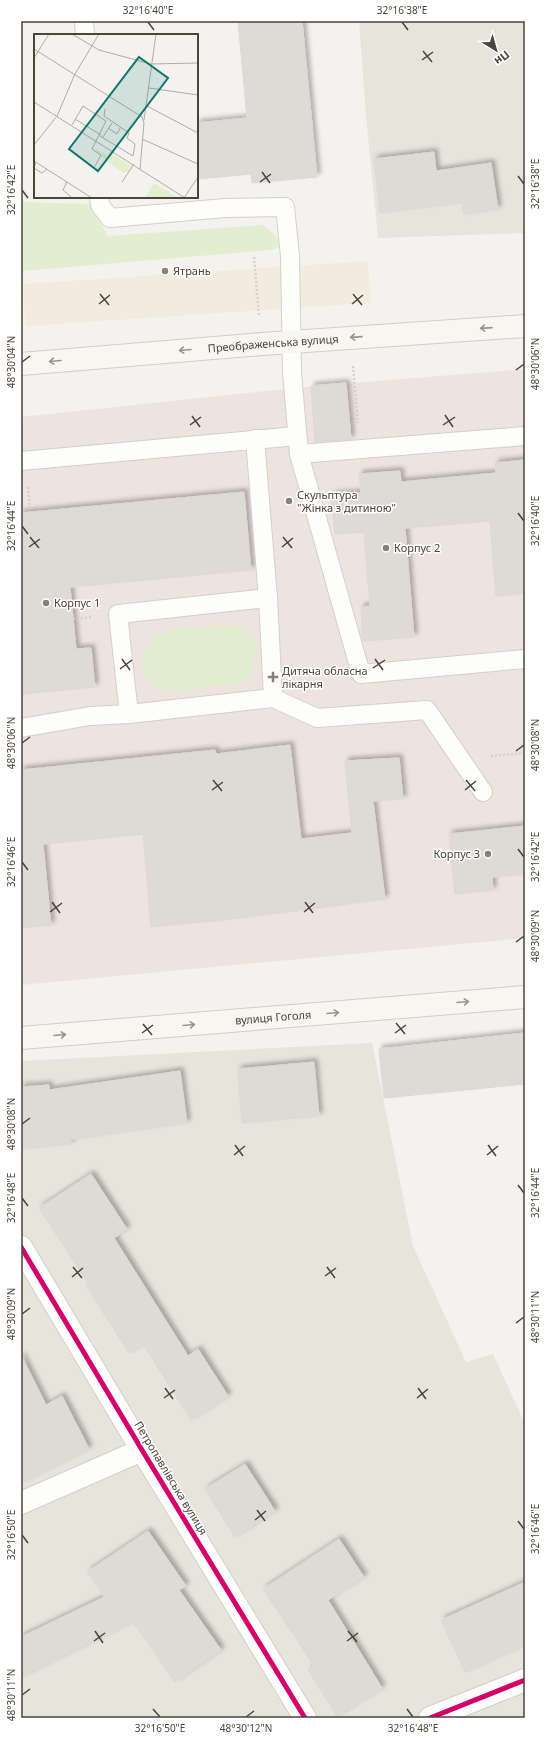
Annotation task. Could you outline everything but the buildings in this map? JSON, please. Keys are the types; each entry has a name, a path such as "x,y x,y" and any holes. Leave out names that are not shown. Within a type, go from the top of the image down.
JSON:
{"main road":[{"name":"Преображенська вулиця","path":"21,364 291,342 525,326"},
{"name":"вулиця Гоголя","path":"21,1038 525,997"}],"street":[{"name":"Петропавлівська вулиця","path":"21,1247 142,1450 305,1718"},
{"path":"21,1503 142,1450"},
{"path":"430,1718 525,1680"}],"lane":[{"path":"99,198 100,205 110,218 225,208 285,207 290,256 291,342 299,454 361,674 525,659"},
{"path":"21,461 297,436"},
{"path":"299,454 525,436"},
{"path":"254,439 268,598 274,698"},
{"path":"129,714 118,614 268,598"},
{"path":"21,728 90,716 129,714 274,698 317,718 427,710 483,792"}],"path":[{"path":"353,366 360,449"},
{"path":"21,394 21,409"},
{"path":"28,492 30,512"}],"shaded area":[{"path":"359,21 525,21 525,233 378,238 366,116"},
{"path":"368,261 371,303 25,326 23,284"},
{"name":"Дитяча обласна лікарня","path":"525,369 525,938 21,985 21,417 293,388"},
{"path":"372,1043 413,1246 466,1362 493,1354 525,1424 525,1718 21,1718 21,1061"}],"green space":[{"path":"21,202 89,204 108,236 263,225 277,237 279,247 271,250 21,271"},
{"path":"228,625 242,627 254,640 256,657 251,674 241,683 180,691 157,688 142,671 145,649 152,640 161,634 171,630 194,626"}],"cycle path":[{"path":"21,1247 142,1450 305,1718"},
{"path":"430,1718 525,1680"}],"place":[{"name":"Ятрань","path":"165,271"},
{"name":"Скульптура \"Жінка з дитиною\"","path":"289,501"},
{"name":"Корпус 2","path":"386,548"},
{"name":"Корпус 1","path":"46,603"},
{"name":"Дитяча обласна лікарня","path":"273,677"},
{"name":"Корпус 3","path":"488,854"}]}
